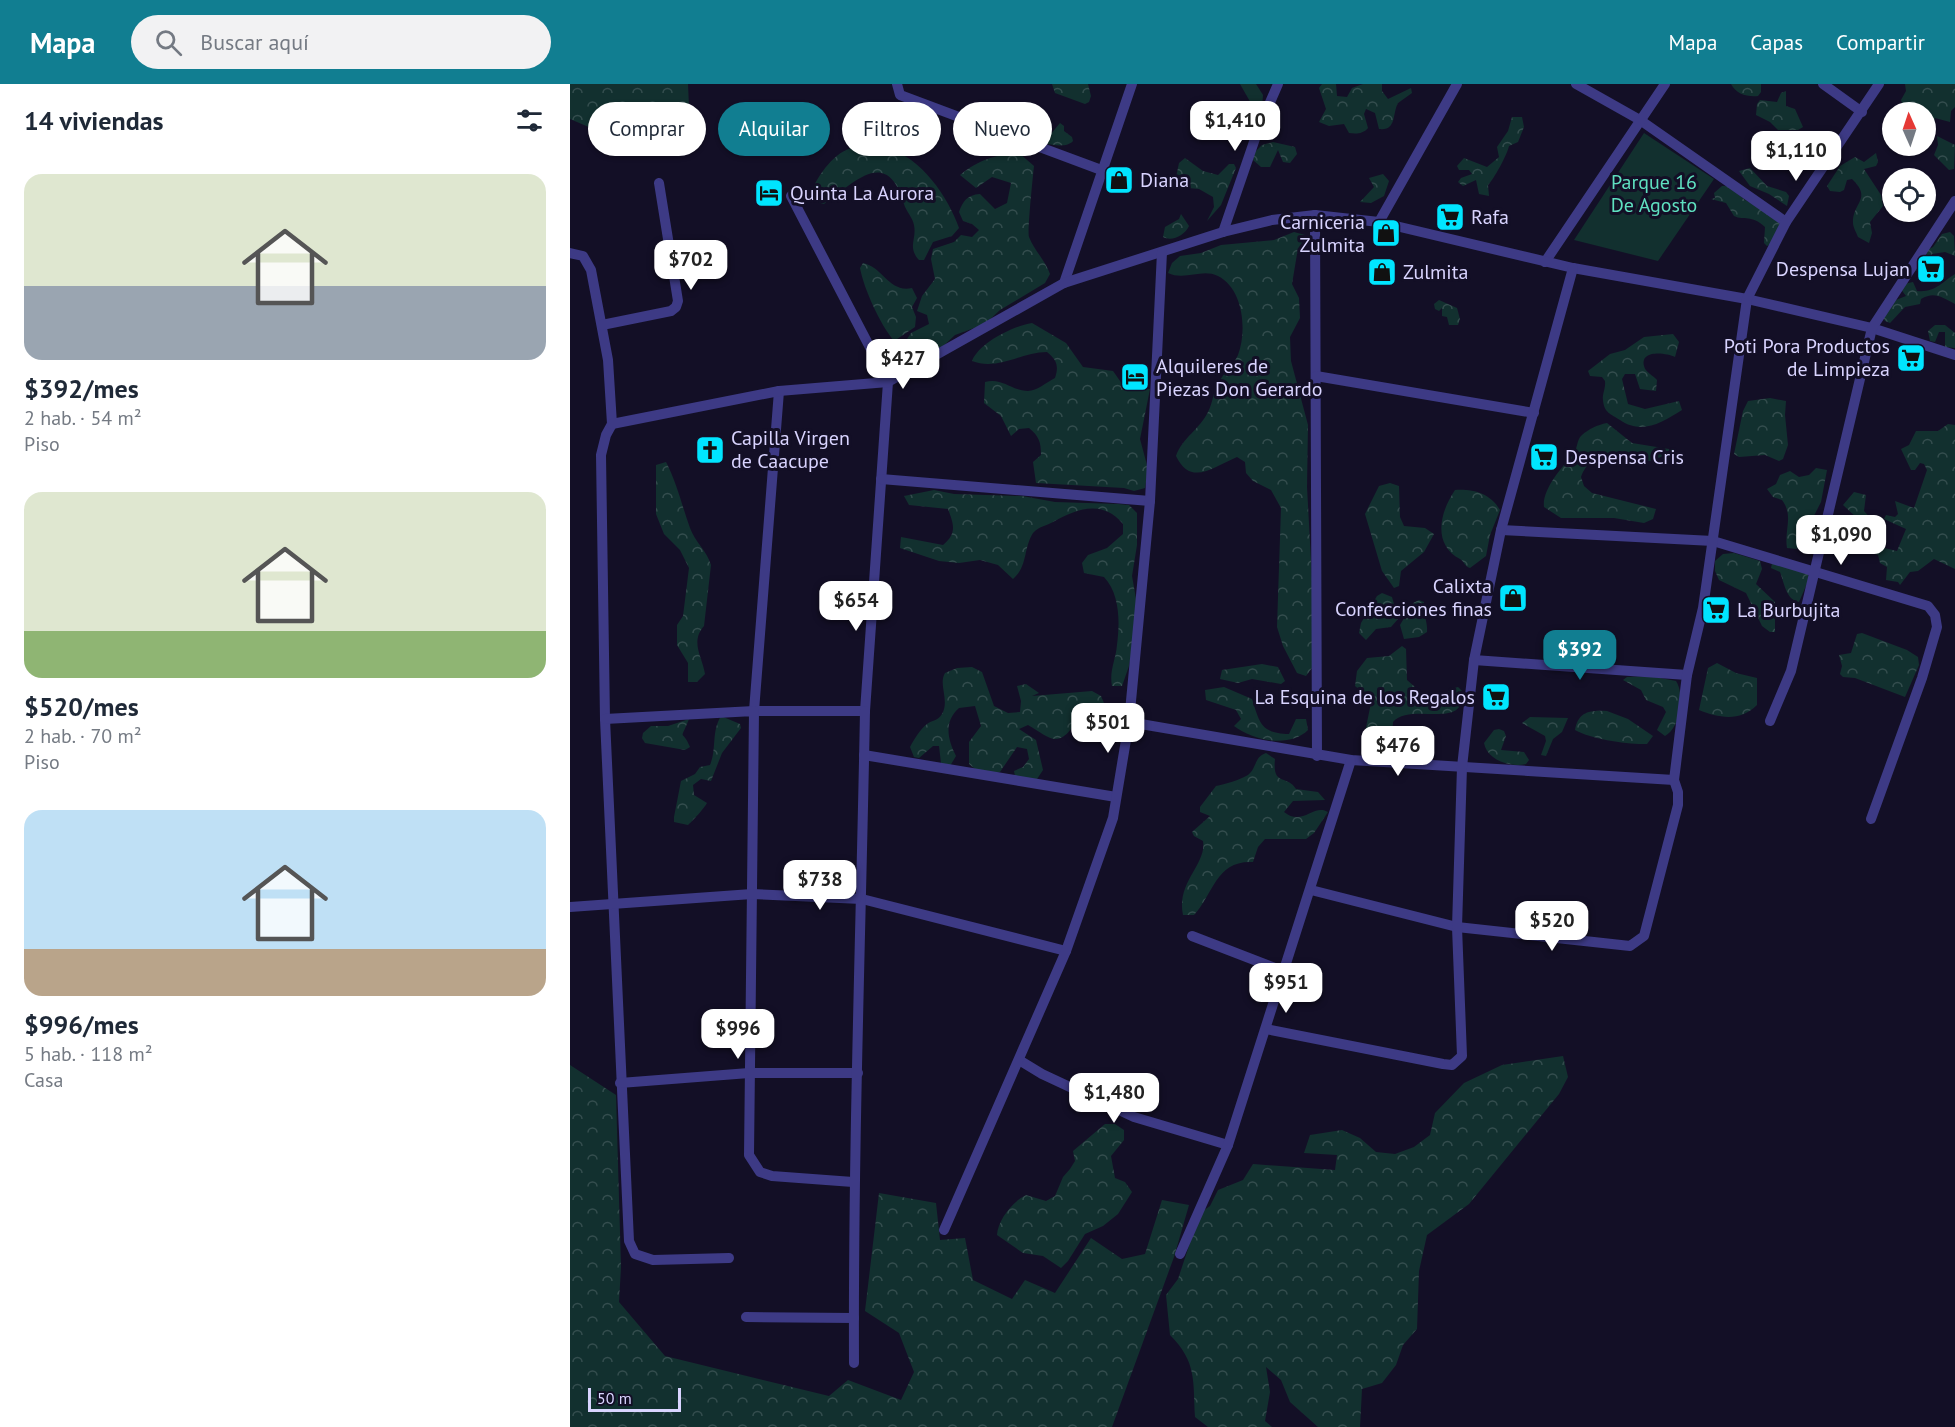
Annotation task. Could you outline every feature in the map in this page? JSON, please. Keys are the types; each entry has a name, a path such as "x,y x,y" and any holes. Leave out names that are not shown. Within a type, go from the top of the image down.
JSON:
{"street":[{"path":"897,84 900,95 1104,171"},
{"path":"1064,283 1132,84"},
{"path":"1223,232 1258,130 1278,84"},
{"path":"1379,222 1457,84"},
{"path":"1576,84 1640,120 1786,222"},
{"path":"1545,262 1665,84"},
{"path":"1823,84 1862,112"},
{"path":"1311,890 1457,927 1630,946 1644,936 1678,805 1678,792 1674,780 1688,675 1703,608 1747,299 1786,222 1879,84"},
{"path":"602,325 671,311 676,307 678,301 659,183"},
{"path":"790,196 888,382 865,711 858,1073 853,1182 854,1363"},
{"path":"1770,721 1791,671 1872,328 1955,201"},
{"path":"1315,215 1317,756"},
{"path":"612,424 779,391 888,382 1064,283 1223,232 1272,220 1315,215 1379,222 1573,268 1747,299 1872,328 1955,355"},
{"path":"944,1230 1066,951 1113,818 1129,722 1150,501 1162,252"},
{"path":"570,254 583,256 591,270 608,360 612,424 606,435 601,455 605,719 629,1240 635,1254 653,1260 729,1258"},
{"path":"1266,1029 1452,1065 1462,1056 1457,927 1462,767 1474,660 1502,530 1573,268"},
{"path":"1316,376 1533,413"},
{"path":"779,391 754,711 749,1155 760,1172 772,1176 853,1182"},
{"path":"881,479 1150,501"},
{"path":"1502,530 1713,541 1928,606 1935,615 1937,627 1922,678 1871,819"},
{"path":"1474,660 1688,675"},
{"path":"605,719 754,711 865,711"},
{"path":"1129,722 1351,760 1674,780"},
{"path":"864,755 1116,797"},
{"path":"1180,1254 1228,1145 1351,760"},
{"path":"570,907 752,894 862,899 1066,951"},
{"path":"1192,936 1285,972"},
{"path":"1019,1059 1042,1074 1134,1118 1228,1145"},
{"path":"620,1083 749,1073 858,1073"},
{"path":"746,1317 854,1318"}],"green space":[{"path":"570,84 688,84 689,102 588,102 588,127 570,119"},
{"path":"1052,84 1088,84 1091,96 1089,102 1085,104 1055,93"},
{"path":"1240,84 1256,84 1263,95 1262,106 1257,108 1252,105"},
{"path":"1322,84 1336,84 1337,96 1347,97 1352,88 1363,84 1382,84 1382,91 1388,99 1411,88 1412,93 1398,103 1389,127 1379,129 1375,113 1366,109 1364,114 1368,128 1362,132 1349,133 1344,124 1329,126 1319,122 1326,109 1319,88"},
{"path":"1731,84 1761,84 1761,92 1758,96 1746,95 1736,90"},
{"path":"1905,84 1955,84 1955,107 1951,111 1950,122 1936,118 1936,102 1902,102 1906,91"},
{"path":"1786,91 1786,106 1795,109 1803,127 1798,130 1778,130 1770,122 1756,115 1757,104 1760,100 1777,102 1781,93"},
{"path":"1512,117 1522,117 1524,127 1518,142 1509,146 1500,167 1488,185 1489,196 1479,194 1476,180 1463,186 1458,182 1461,178 1472,174 1469,170 1459,170 1457,166 1464,158 1487,167 1499,157 1497,147 1508,131"},
{"path":"1060,123 1073,141 1065,145 1052,145 1052,133"},
{"name":"Parque 16 De Agosto","path":"1644,133 1714,179 1658,261 1574,240"},
{"path":"1937,136 1955,145 1954,169 1949,170 1935,156 1938,145"},
{"path":"1273,142 1295,147 1297,154 1290,163 1283,162 1278,150 1270,167 1261,167 1253,160 1254,153 1262,145"},
{"path":"842,153 842,156 905,156 932,180 948,204 959,228 952,236 933,242 924,260 919,260 914,251 913,222 897,186 889,176 879,173 858,179 824,204 814,201 811,192 818,178"},
{"path":"1876,153 1878,162 1876,166 1864,169 1881,195 1882,200 1882,207 1870,222 1872,233 1869,243 1858,237 1853,225 1855,210 1861,196 1858,186 1852,179 1847,180 1844,190 1840,192 1830,191 1827,186 1840,166 1855,157 1864,162"},
{"path":"998,156 1022,156 1034,166 1029,237 1050,274 1045,283 1000,310 985,324 955,335 940,349 930,353 910,352 905,342 911,333 929,324 927,315 917,311 922,296 935,279 931,259 933,249 954,242 961,235 972,237 979,230 963,221 959,212 969,197 980,194 995,209 1007,203 1011,183 992,177 976,188 960,175 987,159"},
{"path":"1185,158 1203,171 1218,175 1229,164 1234,164 1236,168 1221,205 1207,221 1214,207 1213,197 1199,189 1178,187 1175,182 1179,163"},
{"path":"1750,168 1767,186 1786,192 1789,196 1787,206 1769,194 1750,186 1739,171"},
{"path":"1383,174 1389,181 1384,196 1371,203 1360,202 1374,187 1369,178"},
{"path":"1722,186 1728,186 1745,200 1774,215 1780,224 1772,243 1767,246 1764,243 1765,227 1760,223 1734,216 1726,203 1711,199 1715,198 1714,193"},
{"path":"1181,214 1189,226 1187,229 1174,238 1163,237 1165,227 1179,219"},
{"path":"1294,232 1305,235 1304,246 1297,254 1292,284 1299,298 1300,318 1290,337 1291,361 1308,425 1307,487 1316,652 1312,668 1306,676 1297,673 1283,646 1277,627 1281,508 1271,490 1253,481 1246,473 1245,462 1237,457 1196,473 1188,471 1176,456 1182,444 1205,418 1217,386 1238,355 1241,346 1242,323 1238,301 1227,282 1218,276 1206,273 1181,276 1168,273 1172,263 1180,256 1201,253 1221,245 1274,240"},
{"path":"1950,232 1954,236 1955,256 1945,252 1932,254 1927,268 1915,271 1923,252 1933,247 1942,234"},
{"path":"863,263 876,269 897,287 912,288 917,298 912,307 916,317 915,327 894,341 878,316 869,296 860,268"},
{"path":"1955,274 1955,304 1930,295 1921,299 1920,304 1905,307 1890,323 1885,321 1883,316 1896,300 1906,296 1900,288 1904,284 1913,282 1917,291 1929,290"},
{"path":"1439,300 1457,308 1460,319 1458,325 1449,325 1447,317 1442,316 1442,308 1439,311 1435,309 1434,304"},
{"path":"1032,323 1066,343 1083,367 1113,371 1125,388 1150,389 1140,439 1148,469 1145,488 1134,491 1124,488 1036,483 1033,462 1041,455 1039,440 1029,428 1019,429 1011,436 1001,416 984,403 985,382 997,381 1017,389 1031,391 1055,378 1057,367 1055,361 1047,352 1000,363 972,361 982,348 998,336"},
{"path":"1935,325 1945,325 1955,333 1955,348 1945,347 1945,332 1939,332 1935,342 1930,341 1928,331"},
{"path":"1673,334 1679,342 1675,357 1655,354 1646,357 1644,361 1646,370 1657,380 1656,391 1640,389 1635,374 1625,374 1622,379 1628,404 1645,409 1679,401 1682,410 1659,423 1644,427 1628,424 1608,413 1603,400 1605,381 1602,377 1590,376 1588,371 1610,354 1625,350 1644,337"},
{"path":"1770,398 1786,401 1788,445 1783,459 1779,461 1765,455 1739,457 1734,454 1743,411 1748,401"},
{"path":"1607,423 1632,443 1675,450 1643,462 1599,459 1586,468 1581,477 1584,486 1592,493 1656,509 1653,519 1644,523 1614,518 1561,518 1544,507 1549,487 1574,454 1580,437 1593,428"},
{"path":"1948,424 1955,425 1955,569 1934,559 1918,571 1910,572 1900,585 1898,582 1886,580 1887,567 1880,563 1878,555 1863,545 1854,530 1857,518 1843,505 1854,492 1866,495 1864,511 1874,522 1880,547 1897,551 1906,529 1884,519 1886,515 1895,517 1898,514 1895,501 1914,508 1927,470 1924,464 1920,463 1915,470 1911,470 1901,449 1909,445 1916,431 1938,431"},
{"path":"666,462 692,533 711,565 704,626 697,643 705,674 697,682 688,682 688,663 677,645 677,625 683,616 689,568 680,550 664,534 656,514 656,465"},
{"path":"1816,468 1827,470 1821,502 1797,549 1787,548 1786,506 1782,500 1773,497 1767,489 1776,484 1780,475 1790,471 1799,477 1809,475"},
{"path":"1390,483 1399,486 1400,517 1404,526 1425,528 1434,534 1424,552 1401,571 1399,586 1394,588 1382,571 1365,514 1379,486"},
{"path":"934,490 954,494 1022,496 1055,502 1129,505 1137,513 1137,545 1132,576 1139,616 1129,666 1122,686 1112,686 1111,681 1118,627 1116,600 1104,577 1084,573 1082,563 1088,555 1107,548 1123,534 1123,524 1107,511 1089,509 1071,513 1040,527 1033,533 1021,569 1013,579 998,565 980,560 959,563 939,561 900,548 901,537 943,545 951,537 953,524 948,509 909,505 904,496"},
{"path":"1455,490 1480,493 1496,504 1500,510 1490,535 1486,556 1470,568 1451,553 1442,536 1443,518"},
{"path":"1734,553 1760,561 1762,569 1756,584 1775,602 1775,632 1770,632 1762,626 1746,593 1719,580 1715,571 1715,561 1723,554"},
{"path":"1772,563 1808,574 1809,579 1799,602 1788,594 1780,572 1771,568"},
{"path":"1382,593 1392,597 1398,619 1391,627 1376,629 1366,640 1359,633 1361,623 1377,596"},
{"path":"1419,600 1424,602 1427,632 1419,637 1404,639 1400,625 1413,603"},
{"path":"1862,633 1907,650 1918,657 1919,665 1905,697 1855,678 1843,677 1840,674 1842,666 1839,655 1851,653 1857,634"},
{"path":"1402,646 1406,649 1407,680 1415,687 1415,696 1422,700 1434,700 1458,687 1462,691 1461,703 1456,710 1447,713 1401,716 1393,722 1388,746 1384,750 1372,750 1364,747 1363,742 1371,703 1370,698 1355,686 1357,671 1367,658 1389,656"},
{"path":"1717,663 1736,673 1757,678 1757,705 1744,714 1729,717 1699,710 1708,668"},
{"path":"1262,664 1278,667 1285,681 1281,684 1252,679 1238,683 1220,679 1222,670"},
{"path":"972,667 982,672 994,706 1008,713 1020,712 1021,701 1017,686 1026,684 1039,693 1032,696 1092,691 1101,696 1109,715 1103,723 1074,725 1068,733 1057,739 1028,725 1019,729 1036,740 1043,770 1037,779 1016,781 1014,771 1023,767 1029,759 1027,749 1017,747 1000,772 983,773 969,764 969,742 981,726 975,706 959,708 951,719 948,731 956,756 950,766 941,763 939,746 933,746 919,758 914,757 910,747 915,738 925,726 940,716 944,709 943,678 945,673 957,668"},
{"path":"1650,676 1676,681 1679,687 1681,702 1678,718 1675,726 1665,736 1657,730 1666,712 1663,707 1646,700 1641,690 1623,680 1627,677"},
{"path":"1224,687 1252,699 1260,721 1267,729 1289,734 1296,719 1306,719 1308,730 1300,736 1282,741 1261,739 1242,731 1234,726 1241,719 1236,710 1206,700 1205,690"},
{"path":"1607,711 1628,719 1653,736 1647,744 1630,744 1600,739 1575,730 1582,715"},
{"path":"721,716 740,724 741,728 722,753 711,781 701,779 693,785 694,795 707,803 706,805 688,825 674,822 681,781 695,774 700,767 710,765 716,728"},
{"path":"1530,717 1568,718 1562,732 1553,739 1546,756 1541,755 1546,741 1545,736 1522,723"},
{"path":"689,719 683,735 690,747 685,750 645,743 642,738 643,733 651,726 668,726"},
{"path":"1494,730 1504,731 1506,736 1501,750 1524,752 1529,760 1526,764 1507,764 1495,758 1486,749 1484,743"},
{"path":"1266,753 1275,759 1278,777 1296,789 1318,792 1325,800 1293,801 1284,812 1296,817 1318,810 1328,812 1314,833 1306,839 1265,839 1258,847 1253,862 1231,866 1223,872 1194,915 1183,915 1182,903 1187,883 1201,858 1203,849 1203,841 1194,836 1192,832 1210,816 1200,812 1200,807 1216,786 1248,775 1259,757"},
{"path":"1563,1056 1568,1077 1559,1094 1469,1204 1427,1235 1419,1271 1417,1329 1403,1345 1396,1365 1382,1383 1362,1389 1360,1427 1318,1427 1290,1402 1281,1380 1266,1367 1270,1392 1265,1421 1272,1427 1208,1427 1195,1417 1192,1373 1185,1354 1170,1335 1166,1295 1178,1279 1200,1213 1210,1206 1218,1190 1243,1180 1253,1164 1335,1170 1337,1155 1304,1153 1310,1135 1342,1130 1360,1138 1376,1152 1395,1154 1414,1147 1430,1135 1435,1113 1464,1083 1502,1065"},
{"path":"570,1065 616,1095 621,1267 619,1302 665,1356 829,1396 848,1380 901,1400 914,1372 899,1333 865,1311 879,1193 936,1203 940,1240 965,1238 973,1280 1012,1299 1025,1280 1055,1293 1091,1238 1122,1259 1145,1254 1162,1200 1189,1205 1174,1257 1112,1427 570,1427"},
{"path":"1105,1124 1115,1124 1124,1130 1124,1140 1111,1156 1115,1178 1125,1182 1132,1192 1118,1214 1103,1226 1085,1234 1061,1268 1043,1256 1023,1253 997,1235 1003,1218 1021,1198 1026,1195 1046,1201 1055,1196 1063,1177 1075,1161 1073,1151"}],"place":[{"name":"Diana","path":"1119,180"},
{"name":"Quinta La Aurora","path":"769,193"},
{"name":"Rafa","path":"1450,217"},
{"name":"Carniceria Zulmita","path":"1386,233"},
{"name":"Despensa Lujan","path":"1931,269"},
{"name":"Zulmita","path":"1382,272"},
{"name":"Poti Pora Productos de Limpieza","path":"1911,358"},
{"name":"Alquileres de Piezas Don Gerardo","path":"1135,377"},
{"name":"Capilla Virgen de Caacupe","path":"710,450"},
{"name":"Despensa Cris","path":"1544,457"},
{"name":"Calixta Confecciones finas","path":"1513,598"},
{"name":"La Burbujita","path":"1716,610"},
{"name":"La Esquina de los Regalos","path":"1496,697"}]}
